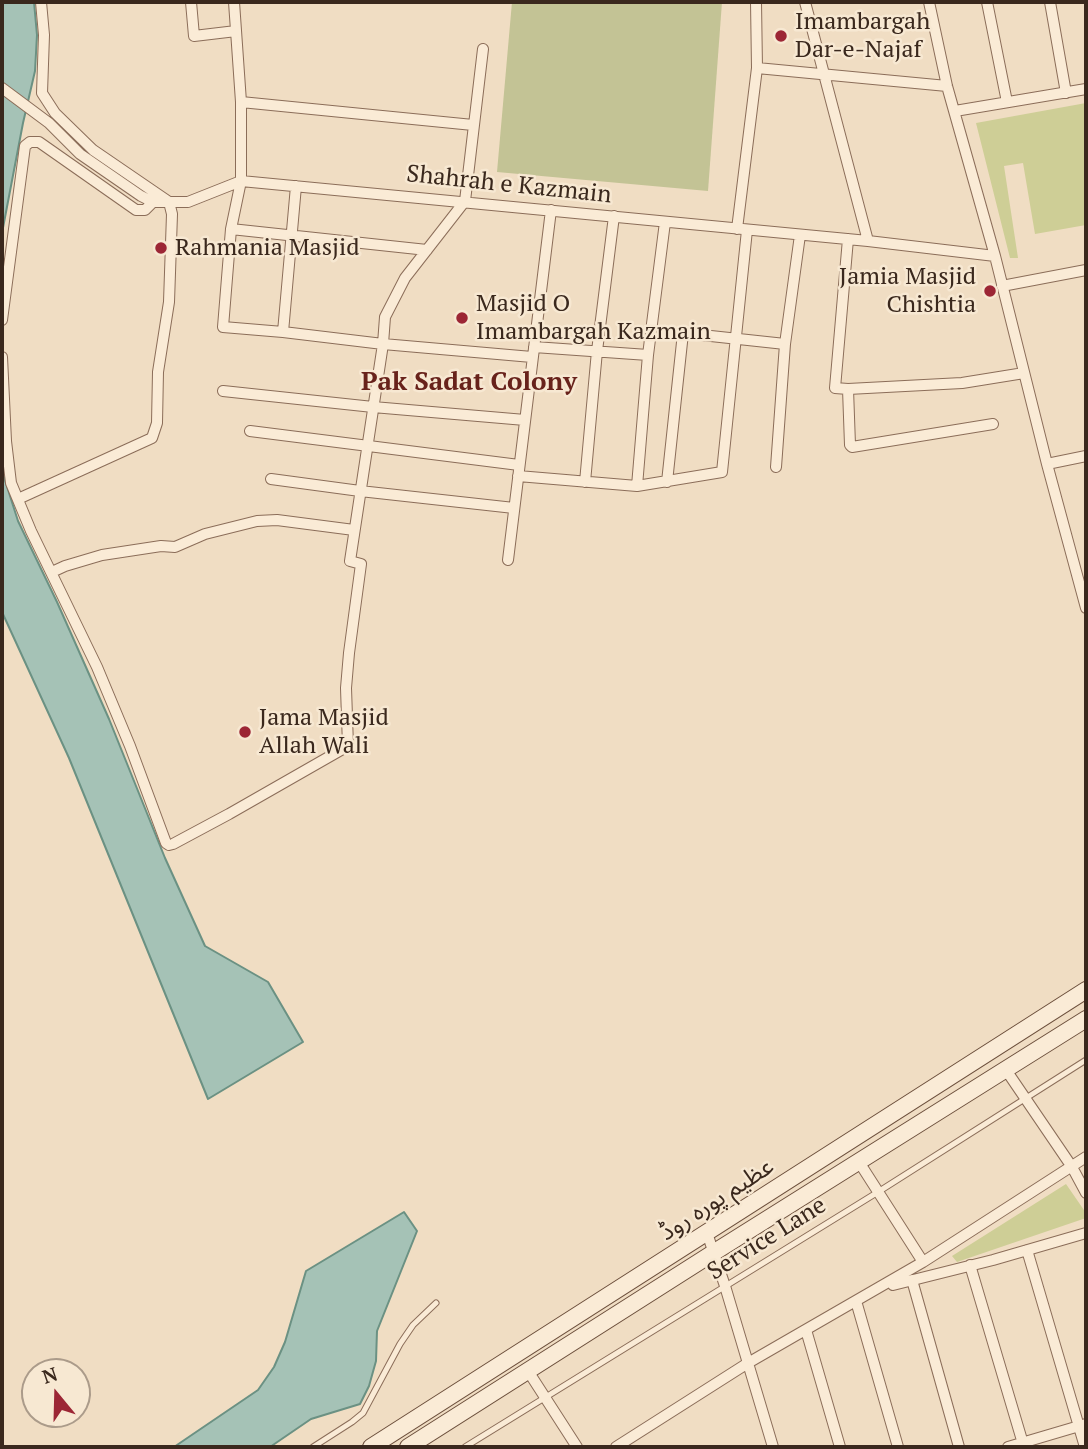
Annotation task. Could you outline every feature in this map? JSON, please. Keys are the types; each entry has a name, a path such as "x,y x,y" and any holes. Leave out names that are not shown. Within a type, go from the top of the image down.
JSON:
{"main road":[{"name":"عظیم پورہ روڈ","path":"371,1447 1086,990"},
{"name":"عظیم پورہ روڈ","path":"408,1447 1086,1019"}],"street":[{"path":"18,499 152,438 157,423 158,372 169,302 172,214 169,202 93,150 55,113 42,93 44,35 41,2"},
{"path":"191,2 194,36 236,31"},
{"path":"234,2 241,102 241,181 232,229 223,327 383,344 648,355"},
{"path":"250,431 584,482 637,486 722,472 757,68 756,2"},
{"path":"804,2 868,241"},
{"path":"929,2 947,86 995,256 1086,608"},
{"path":"987,2 1007,102"},
{"path":"1050,2 1066,93"},
{"path":"2,357 11,483 102,678 166,843 173,844 348,746 346,688 361,564 350,561 385,317 405,278 466,201 483,49"},
{"path":"757,68 947,86"},
{"path":"2,88 49,123 80,154 153,202"},
{"path":"955,111 1086,89"},
{"path":"241,102 473,125"},
{"name":"Shahrah e Kazmain","path":"2,320 25,146 30,142 39,142 136,210 145,210 153,202 188,202 241,181 466,201 995,256"},
{"path":"283,332 296,186"},
{"path":"508,560 551,210"},
{"path":"584,482 614,216"},
{"path":"637,486 648,355 665,222"},
{"path":"232,229 427,250"},
{"path":"776,467 785,344 800,235"},
{"path":"848,239 835,388 848,390 962,383 1024,373"},
{"path":"1002,286 1086,270"},
{"path":"667,481 683,333 785,344"},
{"path":"848,390 852,447 993,424"},
{"path":"223,391 525,420"},
{"path":"1047,464 1086,456"},
{"path":"271,479 514,508"},
{"path":"52,572 102,555 161,546 175,547 205,534 257,521 277,520 354,530"},
{"path":"1006,1070 1072,1167 1086,1193"},
{"path":"616,1447 748,1363 881,1288 1086,1157"},
{"path":"859,1162 923,1262"},
{"path":"707,1233 773,1447"},
{"path":"881,1288 1086,1236"},
{"path":"1027,1250 1083,1425 1085,1447"},
{"path":"970,1265 1023,1445"},
{"path":"912,1280 959,1447"},
{"path":"856,1301 898,1447"},
{"path":"806,1330 840,1447"},
{"path":"528,1371 577,1447"},
{"path":"1009,1447 1083,1425"}],"lane":[{"name":"Service Lane","path":"465,1447 1086,1060"},
{"path":"313,1447 363,1413 400,1344 413,1325 436,1303"}],"green space":[{"path":"512,2 722,2 708,191 497,172"},
{"path":"1086,103 1086,225 1035,234 1023,163 1004,166 1018,258 1010,258 976,123"},
{"path":"1066,1184 1086,1213 1086,1218 957,1262 952,1256"}],"shaded area":[{"path":"2,2 34,2 37,35 35,71 2,233"},
{"path":"2,464 18,521 109,719 165,858 205,946 268,982 303,1042 208,1099 69,758 2,612"},
{"path":"404,1212 417,1231 377,1331 376,1361 369,1386 360,1404 311,1419 270,1447 174,1447 258,1390 274,1367 285,1342 306,1271"}],"place":[{"name":"Imambargah Dar-e-Najaf","path":"781,36"},
{"name":"Rahmania Masjid","path":"161,248"},
{"name":"Jamia Masjid Chishtia","path":"990,291"},
{"name":"Masjid O Imambargah Kazmain","path":"462,318"},
{"name":"Jama Masjid Allah Wali","path":"245,732"}],"district":[{"name":"Pak Sadat Colony","path":"469,383"}]}
